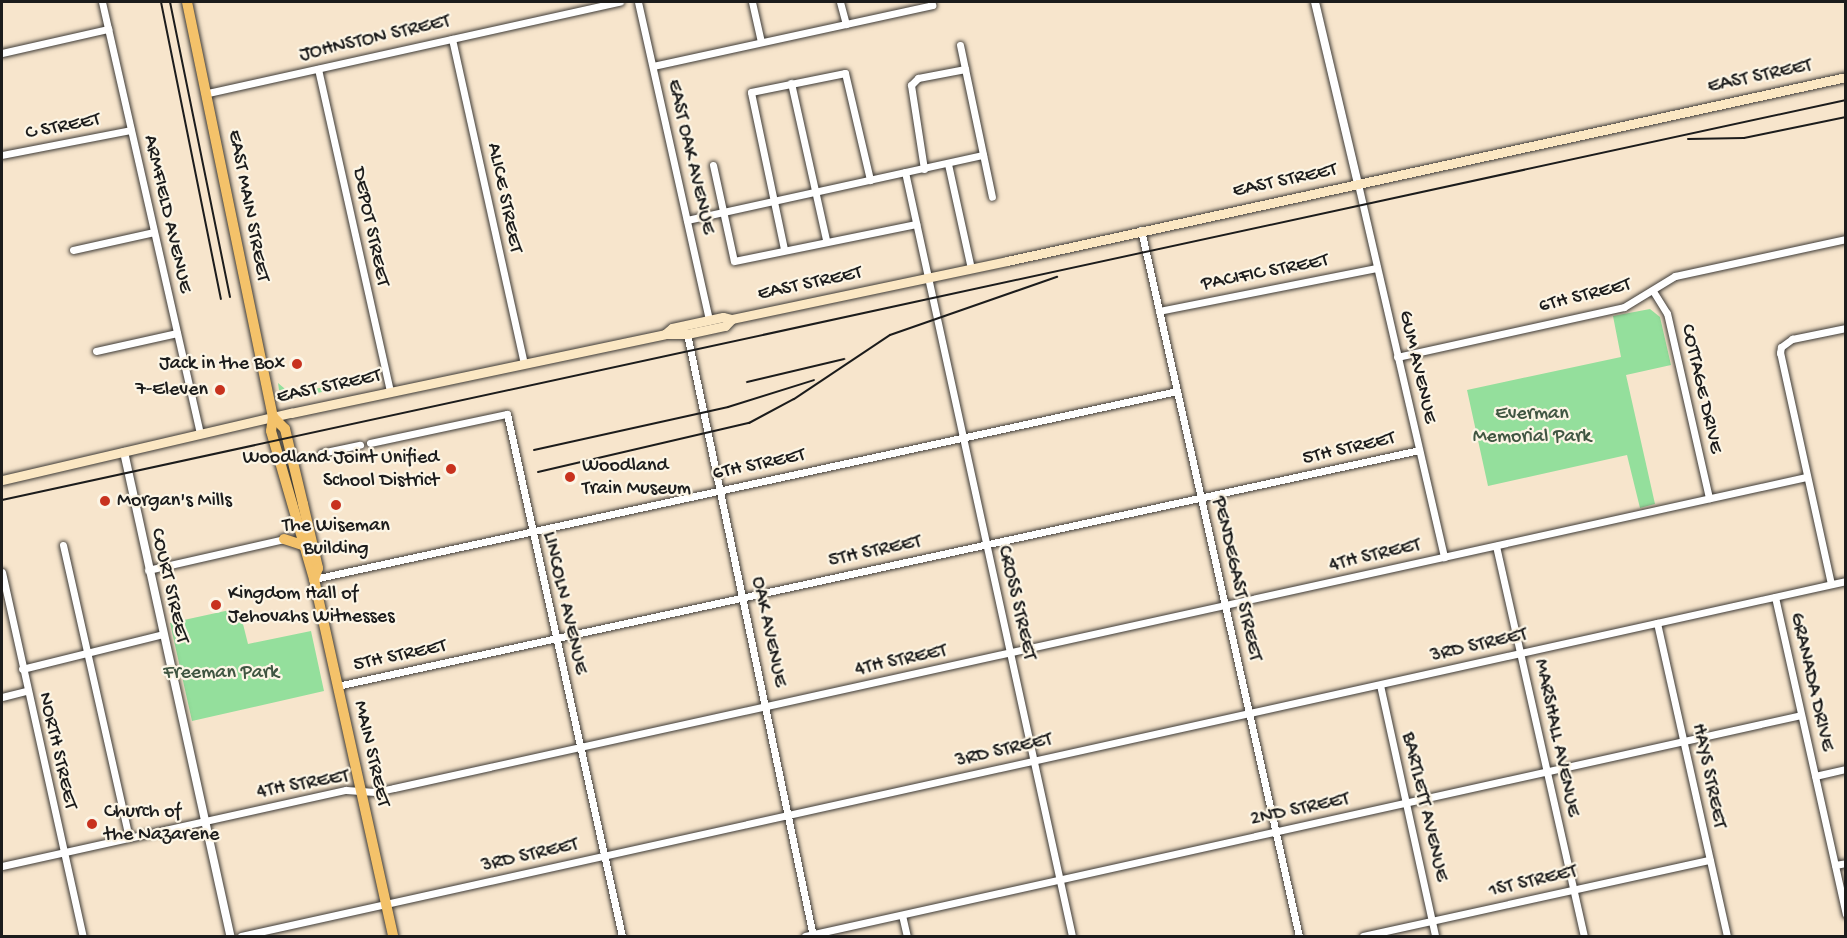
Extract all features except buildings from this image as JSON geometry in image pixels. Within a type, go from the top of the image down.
[{"type":"main road","name":"EAST MAIN STREET","points":[[187,2],[208,93],[273,417]]},
{"type":"main road","name":"EAST STREET","points":[[2,480],[273,417],[664,334],[672,328],[709,320],[732,319],[928,278],[1845,77]]},
{"type":"main road","name":"EAST STREET","points":[[664,334],[674,337],[725,326],[732,319]]},
{"type":"main road","name":"MAIN STREET","points":[[273,417],[270,431],[314,580],[393,936]]},
{"type":"main road","name":"MAIN STREET","points":[[273,417],[285,429],[318,568],[314,580]]},
{"type":"main road","points":[[284,539],[295,532],[297,525]]},
{"type":"main road","points":[[284,539],[303,545]]},
{"type":"street","name":"ARMFIELD AVENUE","points":[[102,2],[200,434]]},
{"type":"street","name":"JOHNSTON STREET","points":[[208,93],[620,2]]},
{"type":"street","name":"EAST OAK AVENUE","points":[[638,2],[709,320]]},
{"type":"street","points":[[752,2],[761,42]]},
{"type":"street","points":[[840,2],[846,24]]},
{"type":"street","points":[[1315,2],[1358,184]]},
{"type":"street","points":[[653,66],[931,3]]},
{"type":"street","points":[[2,53],[108,29]]},
{"type":"street","name":"ALICE STREET","points":[[452,39],[524,364]]},
{"type":"street","points":[[960,45],[993,197]]},
{"type":"street","name":"DEPOT STREET","points":[[318,69],[390,392]]},
{"type":"street","points":[[924,169],[911,85],[918,78],[965,69]]},
{"type":"street","points":[[784,249],[752,92],[842,72],[847,75],[870,180]]},
{"type":"street","points":[[791,82],[826,240]]},
{"type":"street","name":"C STREET","points":[[2,155],[131,130]]},
{"type":"street","points":[[687,220],[724,214],[774,200],[983,155]]},
{"type":"street","points":[[948,164],[971,268]]},
{"type":"street","points":[[713,165],[734,261],[826,240],[835,242],[916,224]]},
{"type":"street","name":"CROSS STREET","points":[[904,172],[1072,936]]},
{"type":"street","name":"GUM AVENUE","points":[[1358,184],[1444,557]]},
{"type":"street","name":"PENDEGAST STREET","points":[[1141,230],[1299,936]]},
{"type":"street","points":[[73,250],[154,232]]},
{"type":"street","name":"6TH STREET","points":[[1397,357],[1624,307],[1676,276],[1845,239]]},
{"type":"street","name":"PACIFIC STREET","points":[[1159,311],[1377,268]]},
{"type":"street","name":"COTTAGE DRIVE","points":[[1653,291],[1667,313],[1708,498]]},
{"type":"street","points":[[1831,584],[1780,360],[1781,346],[1791,339],[1845,328]]},
{"type":"street","points":[[96,351],[177,333]]},
{"type":"street","name":"OAK AVENUE","points":[[687,334],[767,707],[810,936]]},
{"type":"street","name":"6TH STREET","points":[[314,580],[1177,390]]},
{"type":"street","name":"LINCOLN AVENUE","points":[[370,443],[507,414],[531,532],[622,936]]},
{"type":"street","points":[[321,453],[360,445]]},
{"type":"street","name":"5TH STREET","points":[[337,686],[1419,450]]},
{"type":"street","name":"COURT STREET","points":[[124,453],[230,936]]},
{"type":"street","name":"4TH STREET","points":[[2,866],[346,790],[375,792],[1011,654],[1806,477]]},
{"type":"street","points":[[148,570],[284,539]]},
{"type":"street","points":[[63,545],[129,837]]},
{"type":"street","name":"MARSHALL AVENUE","points":[[1496,546],[1584,936]]},
{"type":"street","name":"NORTH STREET","points":[[2,572],[26,691],[83,936]]},
{"type":"street","name":"3RD STREET","points":[[241,936],[1845,581]]},
{"type":"street","name":"GRANADA DRIVE","points":[[1775,597],[1845,914]]},
{"type":"street","name":"HAYS STREET","points":[[1657,623],[1727,936]]},
{"type":"street","points":[[22,669],[163,634]]},
{"type":"street","name":"BARTLETT AVENUE","points":[[1380,685],[1435,936]]},
{"type":"street","points":[[2,697],[26,691]]},
{"type":"street","name":"2ND STREET","points":[[810,936],[1801,715]]},
{"type":"street","points":[[1815,776],[1845,769]]},
{"type":"street","name":"1ST STREET","points":[[1363,936],[1710,860]]},
{"type":"street","points":[[1835,865],[1845,863]]},
{"type":"street","points":[[902,915],[907,936]]},
{"type":"green space","name":"Everman Memorial Park","points":[[1650,309],[1660,317],[1671,365],[1626,375],[1655,504],[1640,508],[1627,455],[1488,486],[1467,390],[1621,357],[1613,316]]},
{"type":"green space","points":[[325,382],[327,391],[292,398],[279,390],[278,383],[291,394],[324,387]]},
{"type":"green space","name":"Freeman Park","points":[[239,608],[248,644],[311,631],[324,691],[192,721],[170,623]]},
{"type":"railway","points":[[161,2],[221,299]]},
{"type":"railway","points":[[170,2],[230,297]]},
{"type":"railway","points":[[2,500],[1846,100]]},
{"type":"railway","points":[[1688,139],[1744,138],[1846,117]]},
{"type":"railway","points":[[538,472],[749,423],[794,399],[890,335],[1057,277]]},
{"type":"railway","points":[[747,382],[844,359]]},
{"type":"railway","points":[[534,450],[728,407],[814,380]]},
{"type":"place","name":"Jack in the Box","points":[[297,364]]},
{"type":"place","name":"7-Eleven","points":[[220,390]]},
{"type":"place","name":"Woodland Joint Unified School District","points":[[451,469]]},
{"type":"place","name":"Woodland Train Museum","points":[[570,477]]},
{"type":"place","name":"Morgan's Mills","points":[[105,501]]},
{"type":"place","name":"The Wiseman Building","points":[[336,505]]},
{"type":"place","name":"Kingdom Hall of Jehovahs Witnesses","points":[[216,605]]},
{"type":"place","name":"Church of the Nazarene","points":[[92,824]]}]
